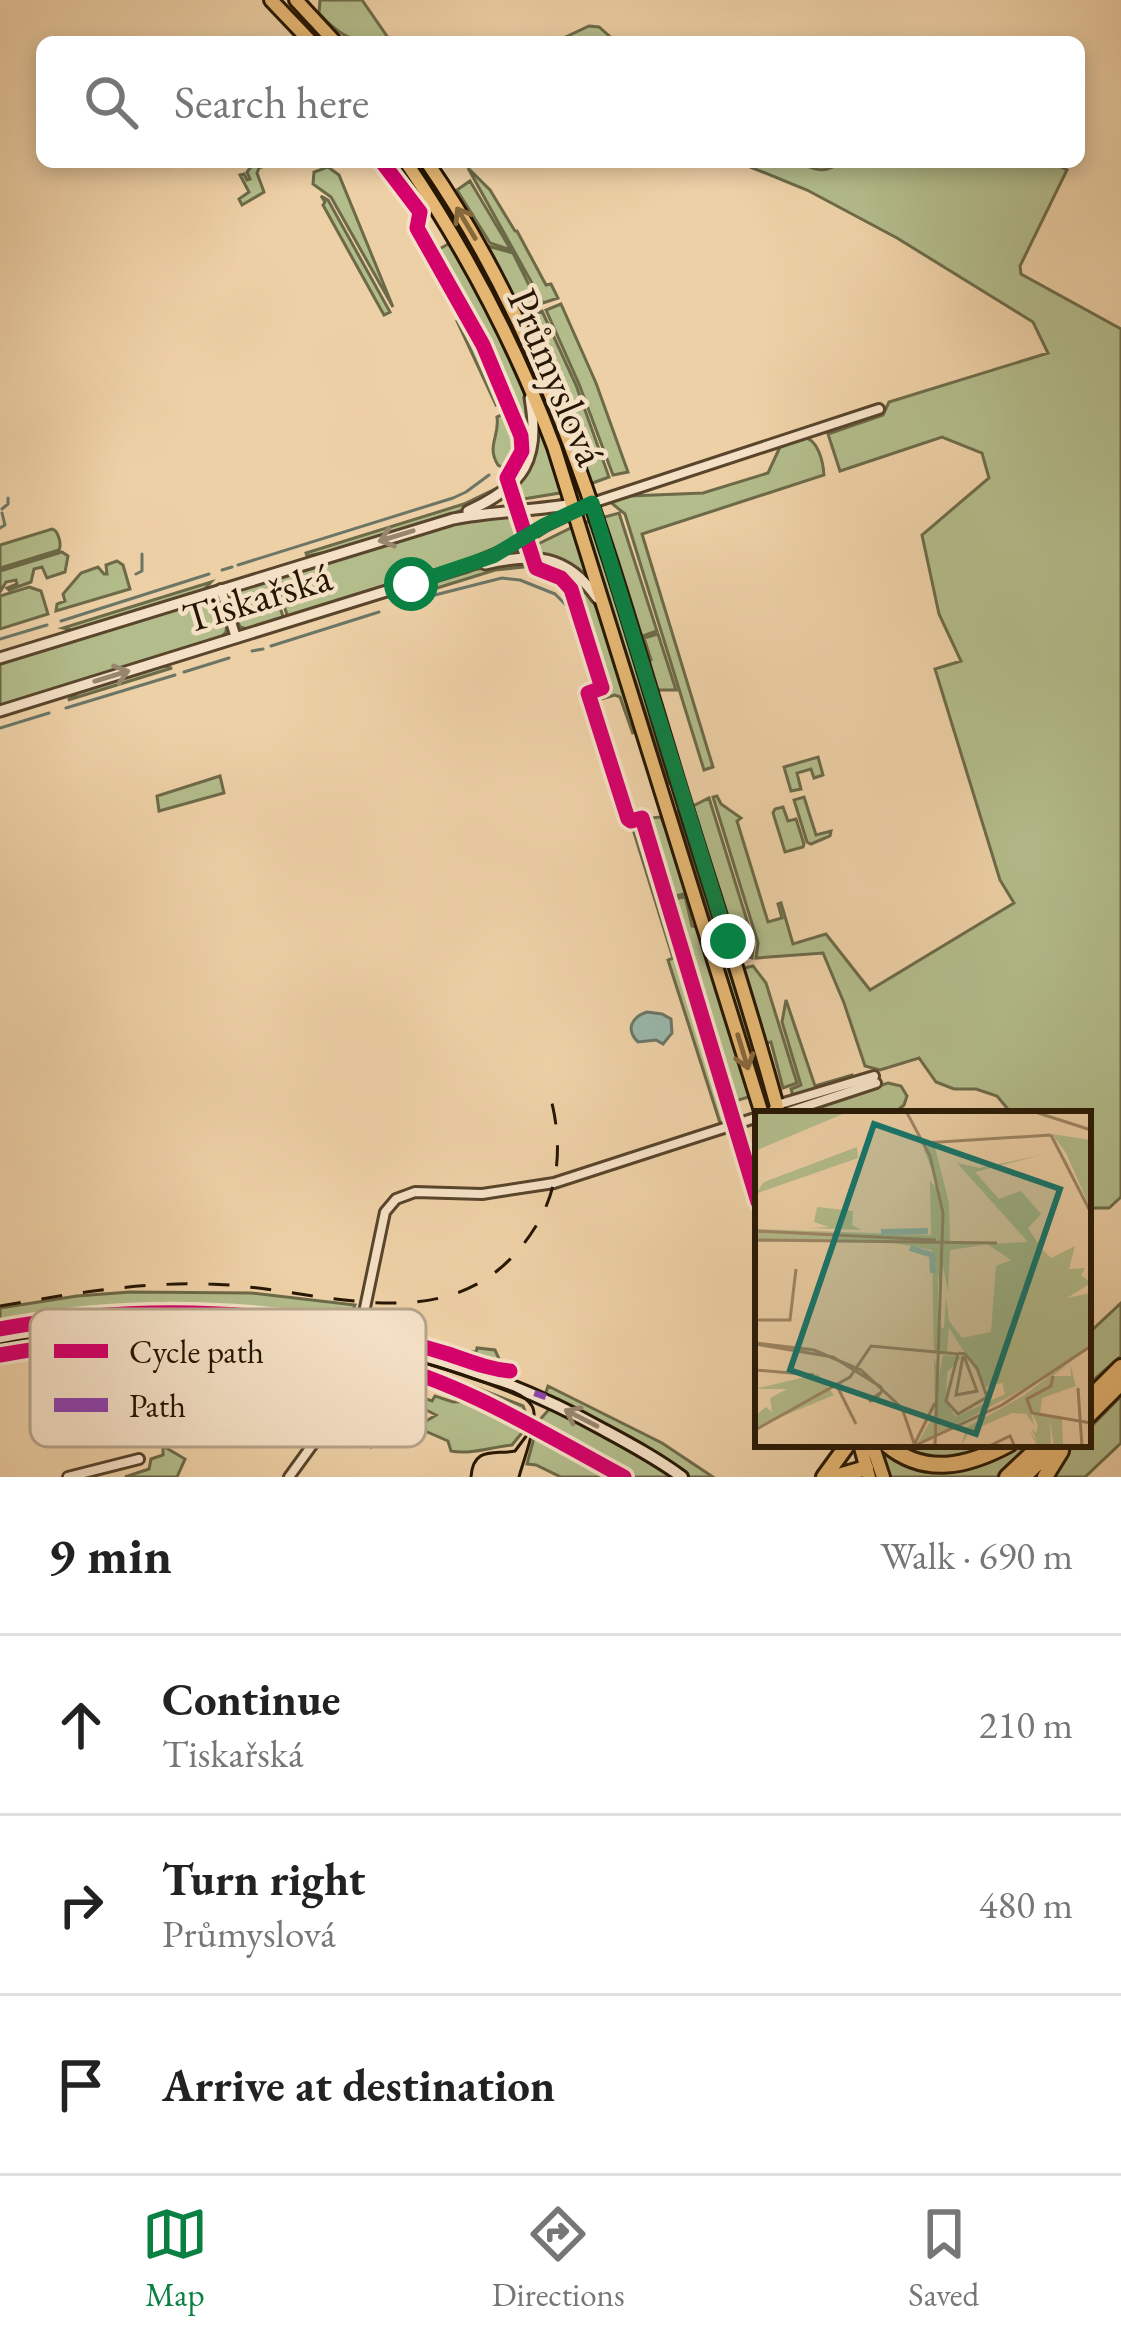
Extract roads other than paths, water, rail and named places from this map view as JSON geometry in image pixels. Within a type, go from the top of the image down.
[{"type":"highway","points":[[1091,1387],[1121,1364]]},
{"type":"highway","points":[[1091,1410],[1121,1364]]},
{"type":"highway","points":[[1091,1410],[1121,1383]]},
{"type":"highway","points":[[824,1477],[846,1447]]},
{"type":"highway","points":[[891,1447],[912,1461],[940,1467],[972,1461],[1002,1447]]},
{"type":"highway","points":[[1007,1477],[1039,1447]]},
{"type":"highway","points":[[1023,1477],[1058,1447]]},
{"type":"highway","points":[[1045,1477],[1060,1447]]},
{"type":"highway","points":[[835,1477],[874,1475]]},
{"type":"main road","points":[[272,0],[305,36]]},
{"type":"main road","points":[[303,2],[330,36]]},
{"type":"main road","name":"Průmyslová","points":[[410,168],[477,276],[525,374],[575,507],[770,1111]]},
{"type":"main road","name":"Průmyslová","points":[[432,168],[518,318],[561,414],[592,503],[770,1111]]},
{"type":"main road","points":[[0,1338],[30,1333]]},
{"type":"main road","points":[[0,1354],[30,1350]]},
{"type":"main road","points":[[426,1358],[539,1398],[619,1438],[682,1477]]},
{"type":"main road","points":[[426,1377],[461,1390],[624,1477]]},
{"type":"main road","points":[[861,1447],[874,1475]]},
{"type":"street","points":[[453,519],[503,494],[526,466],[535,424],[525,374]]},
{"type":"street","points":[[0,658],[453,519],[592,503],[879,410]]},
{"type":"street","name":"Tiskařská","points":[[0,711],[439,576],[493,556],[575,507]]},
{"type":"street","points":[[439,576],[508,559],[539,557],[572,572],[608,615]]},
{"type":"street","points":[[221,590],[236,638]]},
{"type":"street","points":[[777,1111],[875,1079]]},
{"type":"street","points":[[364,1309],[385,1212],[396,1198],[415,1192],[482,1194],[554,1183],[755,1118]]},
{"type":"street","points":[[289,1477],[311,1447]]},
{"type":"street","points":[[68,1477],[139,1459]]},
{"type":"waterway","points":[[238,565],[453,498],[489,475]]},
{"type":"waterway","points":[[2,509],[8,498]]},
{"type":"waterway","points":[[0,528],[5,525],[2,513]]},
{"type":"waterway","points":[[136,574],[142,571],[142,554]]},
{"type":"waterway","points":[[222,570],[232,567]]},
{"type":"waterway","points":[[61,621],[209,574]]},
{"type":"waterway","points":[[423,598],[502,578],[555,594],[571,610],[595,688]]},
{"type":"waterway","points":[[271,646],[379,612]]},
{"type":"waterway","points":[[0,639],[47,625]]},
{"type":"waterway","points":[[252,651],[263,649]]},
{"type":"waterway","points":[[184,672],[229,658]]},
{"type":"waterway","points":[[66,708],[175,675]]},
{"type":"waterway","points":[[0,728],[49,713]]},
{"type":"tram line","points":[[0,1344],[30,1339]]},
{"type":"tram line","points":[[426,1364],[505,1389],[532,1406],[534,1420],[519,1477]]},
{"type":"tram line","points":[[471,1477],[480,1456],[515,1451],[527,1435]]},
{"type":"railway","points":[[0,1306],[182,1284],[387,1303],[429,1300],[469,1288],[505,1265],[545,1209],[557,1157],[547,1085]]}]
